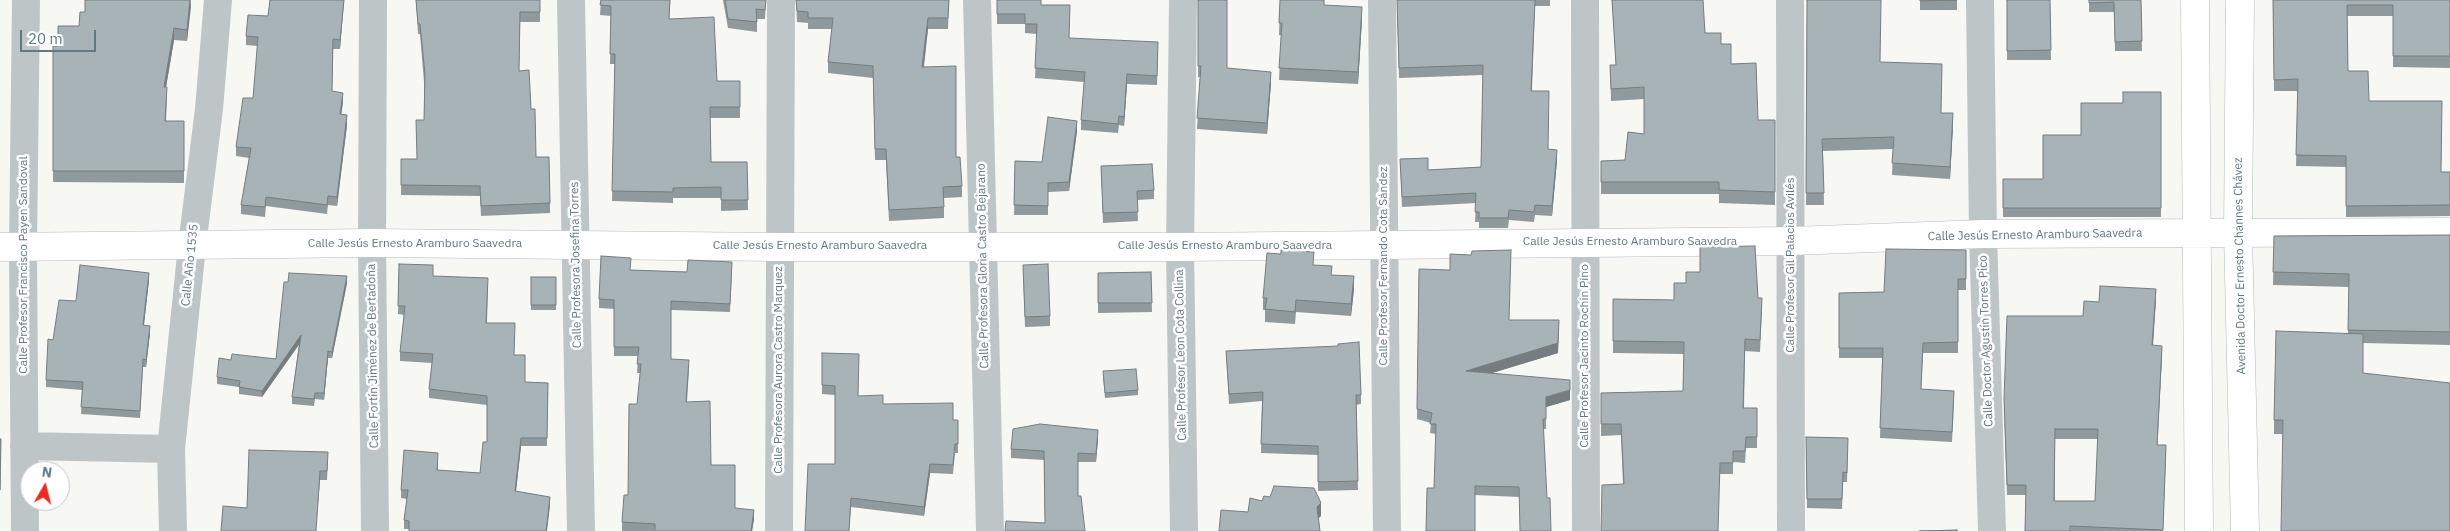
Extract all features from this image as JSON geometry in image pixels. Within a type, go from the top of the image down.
[{"type":"street","name":"Calle Profesor Francisco Payen Sandoval","points":[[25,531],[24,446],[12,247],[26,0]]},
{"type":"street","name":"Calle Año 1535","points":[[173,531],[171,449],[192,246],[209,109],[218,0]]},
{"type":"street","name":"Calle Fortín Jiménez de Bertadoña","points":[[373,0],[372,243],[375,531]]},
{"type":"street","name":"Calle Profesora Josefina Torres","points":[[571,0],[581,531]]},
{"type":"street","name":"Calle Profesora Aurora Castro Marquez","points":[[779,531],[781,0]]},
{"type":"street","name":"Calle Profesora Gloria Castro Bejarano","points":[[977,0],[990,531]]},
{"type":"street","name":"Calle Profesor Leon Cota Collina","points":[[1183,0],[1180,247],[1184,531]]},
{"type":"street","name":"Calle Profesor Fernando Cota Sández","points":[[1382,0],[1387,531]]},
{"type":"street","name":"Calle Profesor Jacinto Rochin Pino","points":[[1585,0],[1586,531]]},
{"type":"street","name":"Calle Profesor Gil Palacios Avilés","points":[[1790,0],[1792,241],[1790,531]]},
{"type":"street","name":"Calle Doctor Agustín Torres Pico","points":[[1980,0],[1983,234],[1992,531]]},
{"type":"street","points":[[2195,0],[2199,531]]},
{"type":"street","name":"Avenida Doctor Ernesto Channes Chávez","points":[[2240,0],[2238,232],[2245,531]]},
{"type":"street","name":"Calle Jesús Ernesto Aramburo Saavedra","points":[[12,247],[372,243],[780,247],[1180,247],[1792,241],[1983,234],[2450,232]]},
{"type":"street","points":[[24,446],[171,449]]},
{"type":"building","points":[[85,0],[190,0],[187,30],[174,28],[164,87],[167,87],[165,121],[184,121],[184,171],[53,171],[53,46],[58,46],[58,26],[79,26],[80,12],[85,12]]},
{"type":"building","points":[[270,0],[344,0],[340,40],[333,39],[332,91],[343,93],[340,114],[347,115],[337,197],[328,196],[327,205],[266,197],[265,207],[241,205],[251,148],[236,147],[243,98],[253,98],[258,37],[246,36],[248,15],[268,16]]},
{"type":"building","points":[[416,0],[540,0],[540,12],[520,12],[519,71],[529,70],[531,109],[535,109],[536,157],[549,157],[550,203],[481,206],[480,186],[401,185],[401,159],[417,159],[416,120],[424,120],[425,74]]},
{"type":"building","points":[[601,0],[670,0],[669,19],[714,17],[717,81],[740,81],[740,107],[710,107],[711,162],[747,162],[748,200],[721,200],[721,187],[673,188],[673,192],[612,191],[615,54],[610,54],[611,6],[600,5]]},
{"type":"building","points":[[725,0],[766,0],[765,10],[756,9],[757,22],[728,19]]},
{"type":"building","points":[[796,0],[949,0],[948,18],[928,18],[922,67],[956,66],[956,157],[960,157],[962,186],[943,187],[944,207],[889,210],[886,149],[875,149],[873,66],[828,62],[833,18],[808,18],[808,12],[797,11]]},
{"type":"building","points":[[997,0],[1041,0],[1041,5],[1070,5],[1069,38],[1158,42],[1157,76],[1127,74],[1124,117],[1119,116],[1118,124],[1081,120],[1085,72],[1035,68],[1037,24],[1025,24],[1025,14],[997,14]]},
{"type":"building","points":[[1198,0],[1227,0],[1227,68],[1271,72],[1267,123],[1197,118],[1201,66],[1198,66]]},
{"type":"building","points":[[1280,0],[1324,0],[1324,5],[1362,7],[1358,72],[1279,68],[1282,23],[1279,23]]},
{"type":"building","points":[[1397,0],[1535,0],[1531,91],[1549,91],[1548,149],[1557,150],[1552,206],[1535,205],[1534,212],[1509,210],[1508,218],[1479,218],[1479,212],[1475,212],[1476,193],[1402,197],[1400,159],[1428,158],[1428,170],[1481,167],[1483,65],[1399,68]]},
{"type":"building","points":[[1612,0],[1703,0],[1705,33],[1721,33],[1721,44],[1731,44],[1731,64],[1756,63],[1758,120],[1775,120],[1775,192],[1719,190],[1719,182],[1601,182],[1601,161],[1625,160],[1628,132],[1644,134],[1644,87],[1611,89],[1610,65],[1616,65]]},
{"type":"building","points":[[1807,0],[1881,0],[1880,62],[1942,64],[1941,113],[1953,113],[1950,167],[1892,163],[1894,137],[1822,139],[1824,193],[1806,193]]},
{"type":"building","points":[[1920,0],[1957,0],[1920,1]]},
{"type":"building","points":[[2007,0],[2050,0],[2051,50],[2007,51]]},
{"type":"building","points":[[2089,0],[2141,0],[2142,41],[2115,42],[2114,2],[2089,3]]},
{"type":"building","points":[[2273,0],[2450,0],[2450,56],[2393,56],[2393,5],[2347,5],[2348,71],[2368,71],[2369,101],[2442,101],[2441,172],[2450,172],[2450,205],[2346,206],[2346,156],[2296,155],[2298,79],[2274,80]]},
{"type":"building","points":[[2123,92],[2161,92],[2161,208],[2003,208],[2003,179],[2043,179],[2043,135],[2081,135],[2081,103],[2123,103]]},
{"type":"building","points":[[1048,117],[1077,121],[1069,182],[1048,183],[1048,206],[1014,205],[1015,161],[1042,162]]},
{"type":"building","points":[[1152,164],[1154,190],[1137,191],[1138,212],[1103,213],[1101,166]]},
{"type":"building","points":[[2450,235],[2450,332],[2348,330],[2349,274],[2273,272],[2274,236]]},
{"type":"building","points":[[1755,246],[1758,298],[1762,298],[1760,340],[1745,339],[1743,408],[1757,408],[1757,437],[1746,437],[1745,451],[1733,451],[1733,463],[1720,463],[1718,531],[1601,531],[1602,485],[1624,484],[1621,424],[1601,424],[1601,393],[1683,391],[1684,342],[1613,341],[1613,299],[1674,300],[1674,283],[1686,283],[1686,272],[1700,272],[1700,247]]},
{"type":"building","points":[[1886,249],[1966,250],[1966,279],[1958,279],[1958,342],[1923,343],[1921,389],[1954,391],[1952,432],[1880,428],[1883,348],[1839,348],[1839,293],[1884,292]]},
{"type":"building","points":[[1281,250],[1314,252],[1313,265],[1332,266],[1331,275],[1354,276],[1351,304],[1296,300],[1295,312],[1265,309],[1267,298],[1263,298],[1267,253],[1281,254]]},
{"type":"building","points":[[1511,250],[1509,320],[1559,320],[1558,343],[1466,371],[1570,380],[1570,390],[1546,397],[1546,419],[1543,419],[1547,498],[1550,498],[1551,531],[1520,531],[1519,487],[1475,486],[1475,531],[1426,531],[1427,488],[1434,488],[1436,424],[1430,424],[1432,413],[1417,409],[1419,269],[1450,270],[1450,254],[1471,255],[1472,251]]},
{"type":"building","points":[[601,256],[631,258],[630,270],[687,272],[688,260],[732,262],[730,304],[671,301],[671,359],[689,360],[686,402],[710,401],[711,465],[735,465],[735,508],[754,510],[751,531],[655,531],[655,524],[622,522],[624,495],[628,495],[629,404],[637,404],[641,364],[637,364],[639,347],[614,347],[614,300],[599,299]]},
{"type":"building","points":[[399,264],[433,265],[433,276],[488,278],[486,323],[515,323],[514,355],[525,355],[525,382],[548,383],[547,438],[521,438],[515,491],[550,497],[546,531],[409,531],[409,521],[404,520],[408,490],[401,490],[404,450],[438,453],[437,470],[480,473],[483,442],[487,442],[487,396],[429,389],[433,354],[400,352],[405,306],[398,306]]},
{"type":"building","points":[[1048,264],[1050,316],[1025,317],[1023,265]]},
{"type":"building","points":[[80,265],[149,273],[143,325],[150,326],[146,360],[143,359],[140,411],[81,407],[83,382],[46,380],[48,339],[53,340],[59,300],[76,301]]},
{"type":"building","points":[[1151,272],[1152,303],[1098,303],[1098,273]]},
{"type":"building","points":[[289,273],[347,276],[332,352],[328,351],[324,393],[315,393],[314,399],[292,397],[301,335],[262,391],[239,387],[240,381],[217,377],[219,358],[231,360],[232,354],[276,359],[284,282],[288,282]]},
{"type":"building","points":[[531,277],[556,277],[556,305],[531,305]]},
{"type":"building","points":[[2100,286],[2156,289],[2152,345],[2162,346],[2157,445],[2166,445],[2163,530],[2070,526],[2070,531],[2025,531],[2026,485],[2007,485],[2004,398],[2007,316],[2083,316],[2084,301],[2099,302]],"holes":[[[2055,429],[2098,429],[2095,501],[2054,501]]]},
{"type":"building","points":[[2276,331],[2363,334],[2363,373],[2450,383],[2450,531],[2281,531],[2283,420],[2274,420]]},
{"type":"building","points":[[1359,342],[1361,395],[1356,395],[1358,481],[1318,482],[1318,446],[1261,444],[1263,392],[1229,394],[1226,351],[1338,346],[1338,344]]},
{"type":"building","points":[[822,353],[859,354],[858,396],[883,395],[883,404],[953,403],[953,420],[958,420],[958,444],[955,444],[953,465],[930,464],[924,507],[851,498],[849,531],[805,531],[808,464],[835,464],[835,386],[822,385]]},
{"type":"building","points":[[1136,369],[1138,390],[1105,393],[1103,371]]},
{"type":"building","points":[[1040,424],[1098,430],[1096,454],[1078,453],[1078,496],[1081,496],[1085,531],[1005,531],[1006,521],[1045,523],[1044,451],[1011,449],[1013,429]]},
{"type":"building","points":[[1806,437],[1848,438],[1847,473],[1843,472],[1842,499],[1807,499]]},
{"type":"building","points":[[0,439],[1,439],[0,490]]},
{"type":"building","points":[[249,450],[328,452],[327,471],[320,471],[316,531],[221,531],[223,506],[247,508]]},
{"type":"building","points":[[1274,486],[1314,488],[1321,503],[1317,507],[1320,531],[1219,531],[1221,510],[1248,512],[1250,498],[1262,501],[1264,496],[1270,497]]},
{"type":"building","points":[[1957,530],[1957,531],[1919,531]]}]
